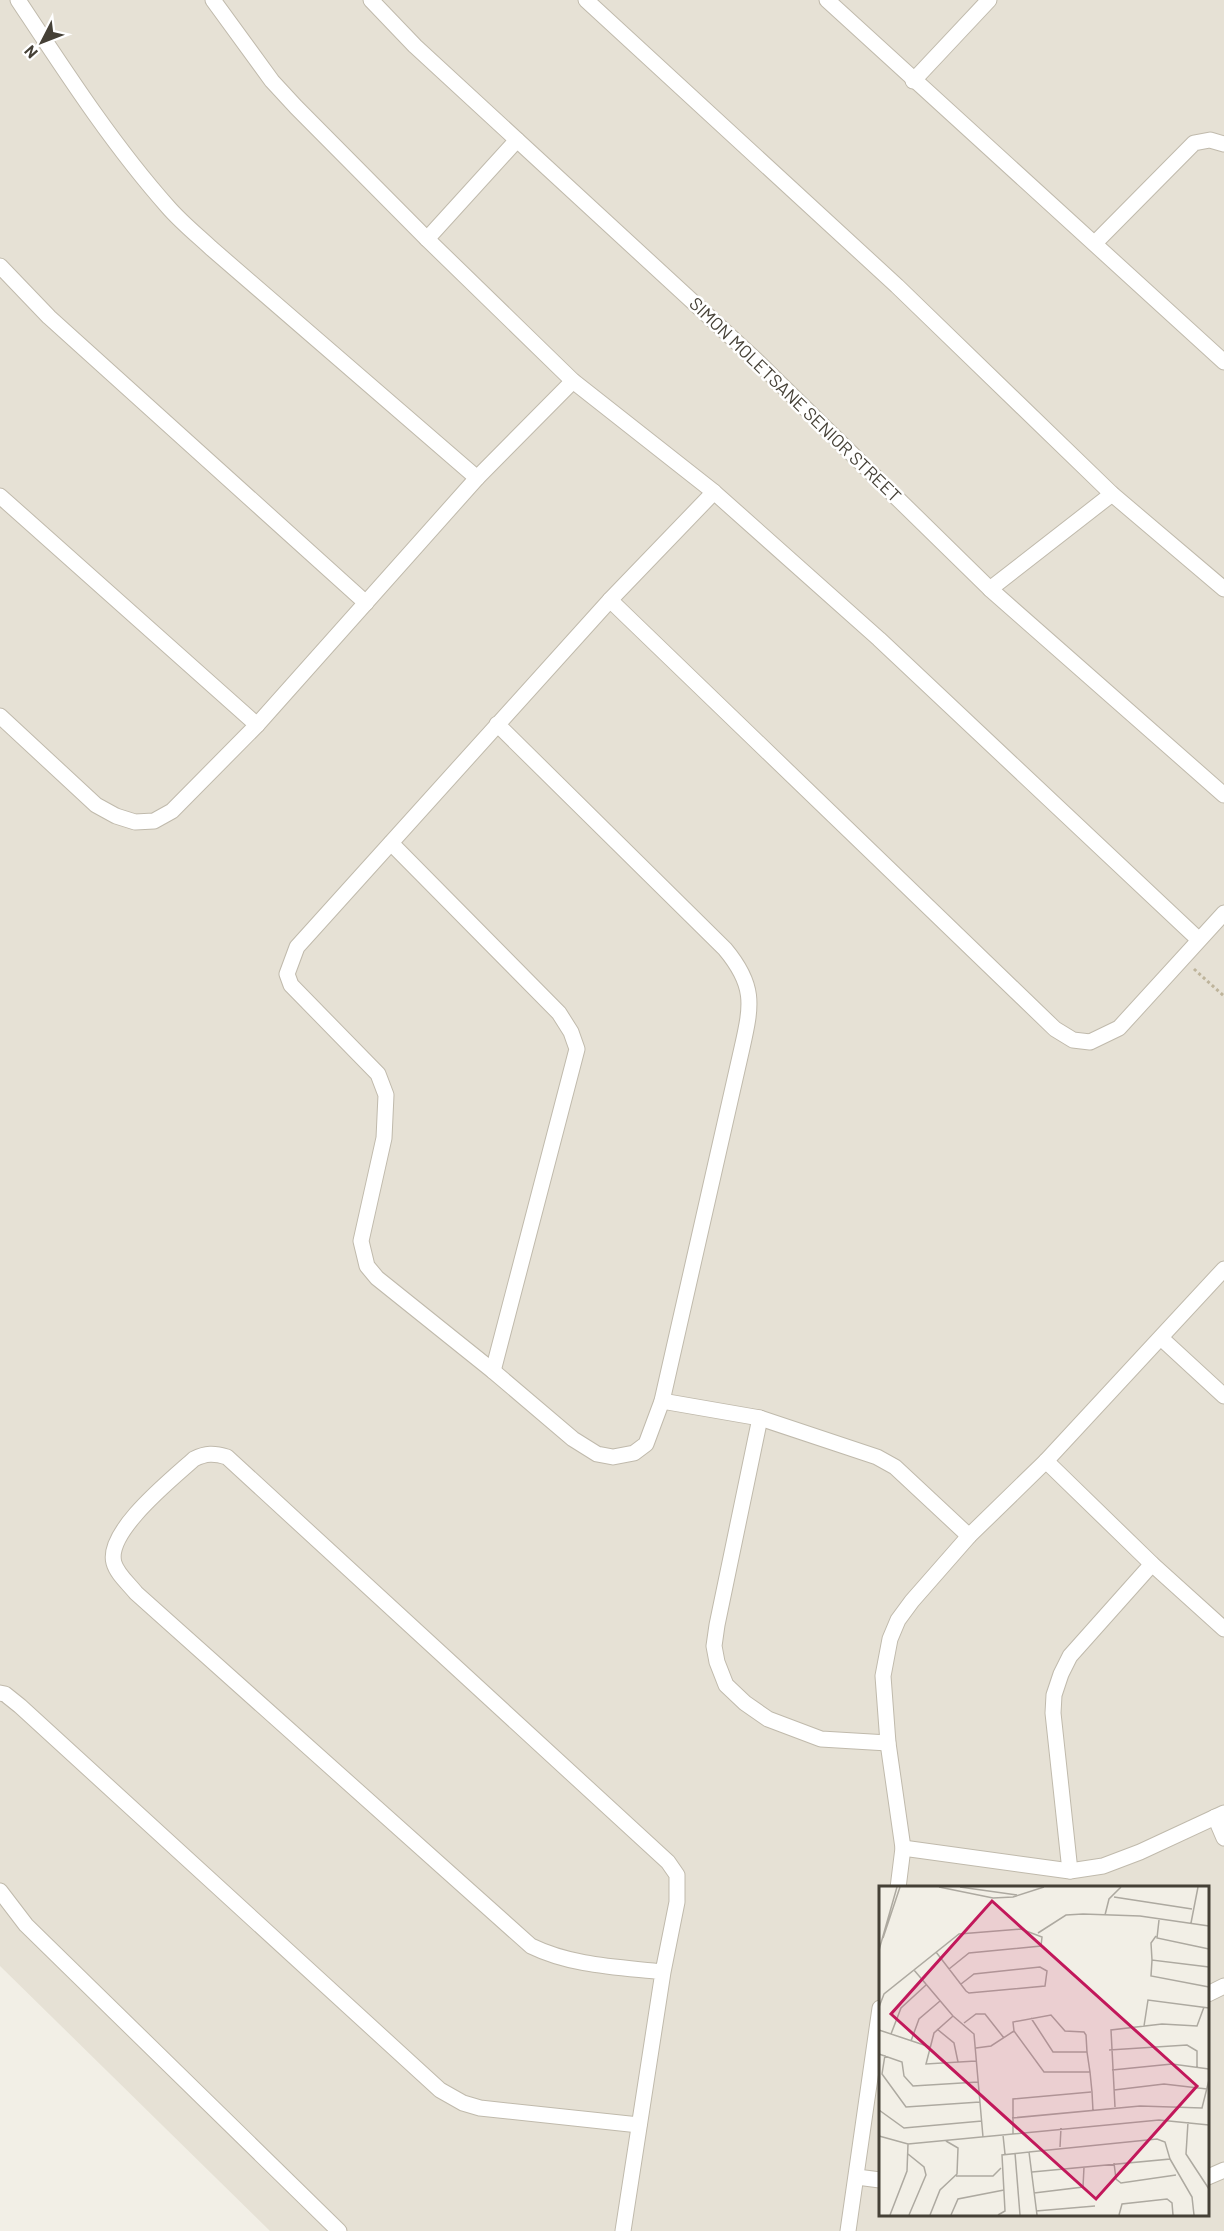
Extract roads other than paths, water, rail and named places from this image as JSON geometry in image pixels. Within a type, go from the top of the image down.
[{"type":"street","points":[[18,0],[128,158],[169,208],[211,248],[477,478]]},
{"type":"street","points":[[213,0],[272,81],[296,107],[573,381],[714,492],[879,639],[1198,939]]},
{"type":"street","name":"SIMON MOLETSANE SENIOR STREET","points":[[370,0],[415,46],[756,360],[990,590],[1224,795]]},
{"type":"street","points":[[586,0],[897,286],[1112,494],[1224,589]]},
{"type":"street","points":[[827,0],[913,81],[1095,243],[1224,362]]},
{"type":"street","points":[[913,81],[989,0]]},
{"type":"street","points":[[427,239],[518,140]]},
{"type":"street","points":[[1095,243],[1194,143],[1210,140],[1224,144]]},
{"type":"street","points":[[0,266],[49,318],[366,603]]},
{"type":"street","points":[[0,716],[96,805],[116,816],[135,822],[154,821],[172,811],[257,725],[477,478],[573,381]]},
{"type":"street","points":[[497,724],[725,949],[738,964],[745,978],[749,995],[749,1018],[662,1401],[646,1444],[634,1453],[614,1457],[597,1454],[573,1439],[377,1278],[367,1266],[362,1241],[384,1138],[386,1095],[378,1074],[291,986],[287,974],[297,947],[497,724],[609,600],[714,492]]},
{"type":"street","points":[[990,590],[1112,494]]},
{"type":"street","points":[[0,496],[257,725]]},
{"type":"street","points":[[609,600],[1055,1029],[1073,1040],[1090,1042],[1119,1028],[1224,913]]},
{"type":"street","points":[[391,843],[559,1013],[571,1032],[577,1049],[493,1371]]},
{"type":"street","points":[[898,1886],[903,1848],[888,1743],[883,1676],[890,1639],[898,1620],[969,1536],[1046,1461],[1224,1269]]},
{"type":"street","points":[[1161,1338],[1224,1396]]},
{"type":"street","points":[[662,1401],[760,1418],[877,1457],[895,1467],[969,1536]]},
{"type":"street","points":[[760,1418],[714,1646],[717,1662],[726,1685],[768,1719],[821,1739],[888,1743]]},
{"type":"street","points":[[623,2231],[663,1972],[677,1902],[677,1875],[668,1862],[227,1457],[215,1453],[203,1454],[194,1459],[126,1523],[113,1549],[114,1563],[136,1593],[497,1918],[531,1946],[547,1954],[576,1962],[663,1972]]},
{"type":"street","points":[[1046,1461],[1152,1564],[1224,1629]]},
{"type":"street","points":[[1070,1871],[1053,1726],[1054,1695],[1070,1656],[1152,1564]]},
{"type":"street","points":[[0,1693],[5,1694],[20,1706],[440,2090],[463,2103],[480,2108],[639,2125]]},
{"type":"street","points":[[903,1848],[1070,1871],[1103,1866],[1140,1852],[1220,1815],[1224,1838]]},
{"type":"street","points":[[0,1891],[26,1925],[339,2231]]},
{"type":"street","points":[[1209,1994],[1224,1986]]},
{"type":"street","points":[[848,2231],[879,2015]]},
{"type":"street","points":[[1209,2177],[1224,2170]]},
{"type":"street","points":[[857,2177],[879,2180]]}]
